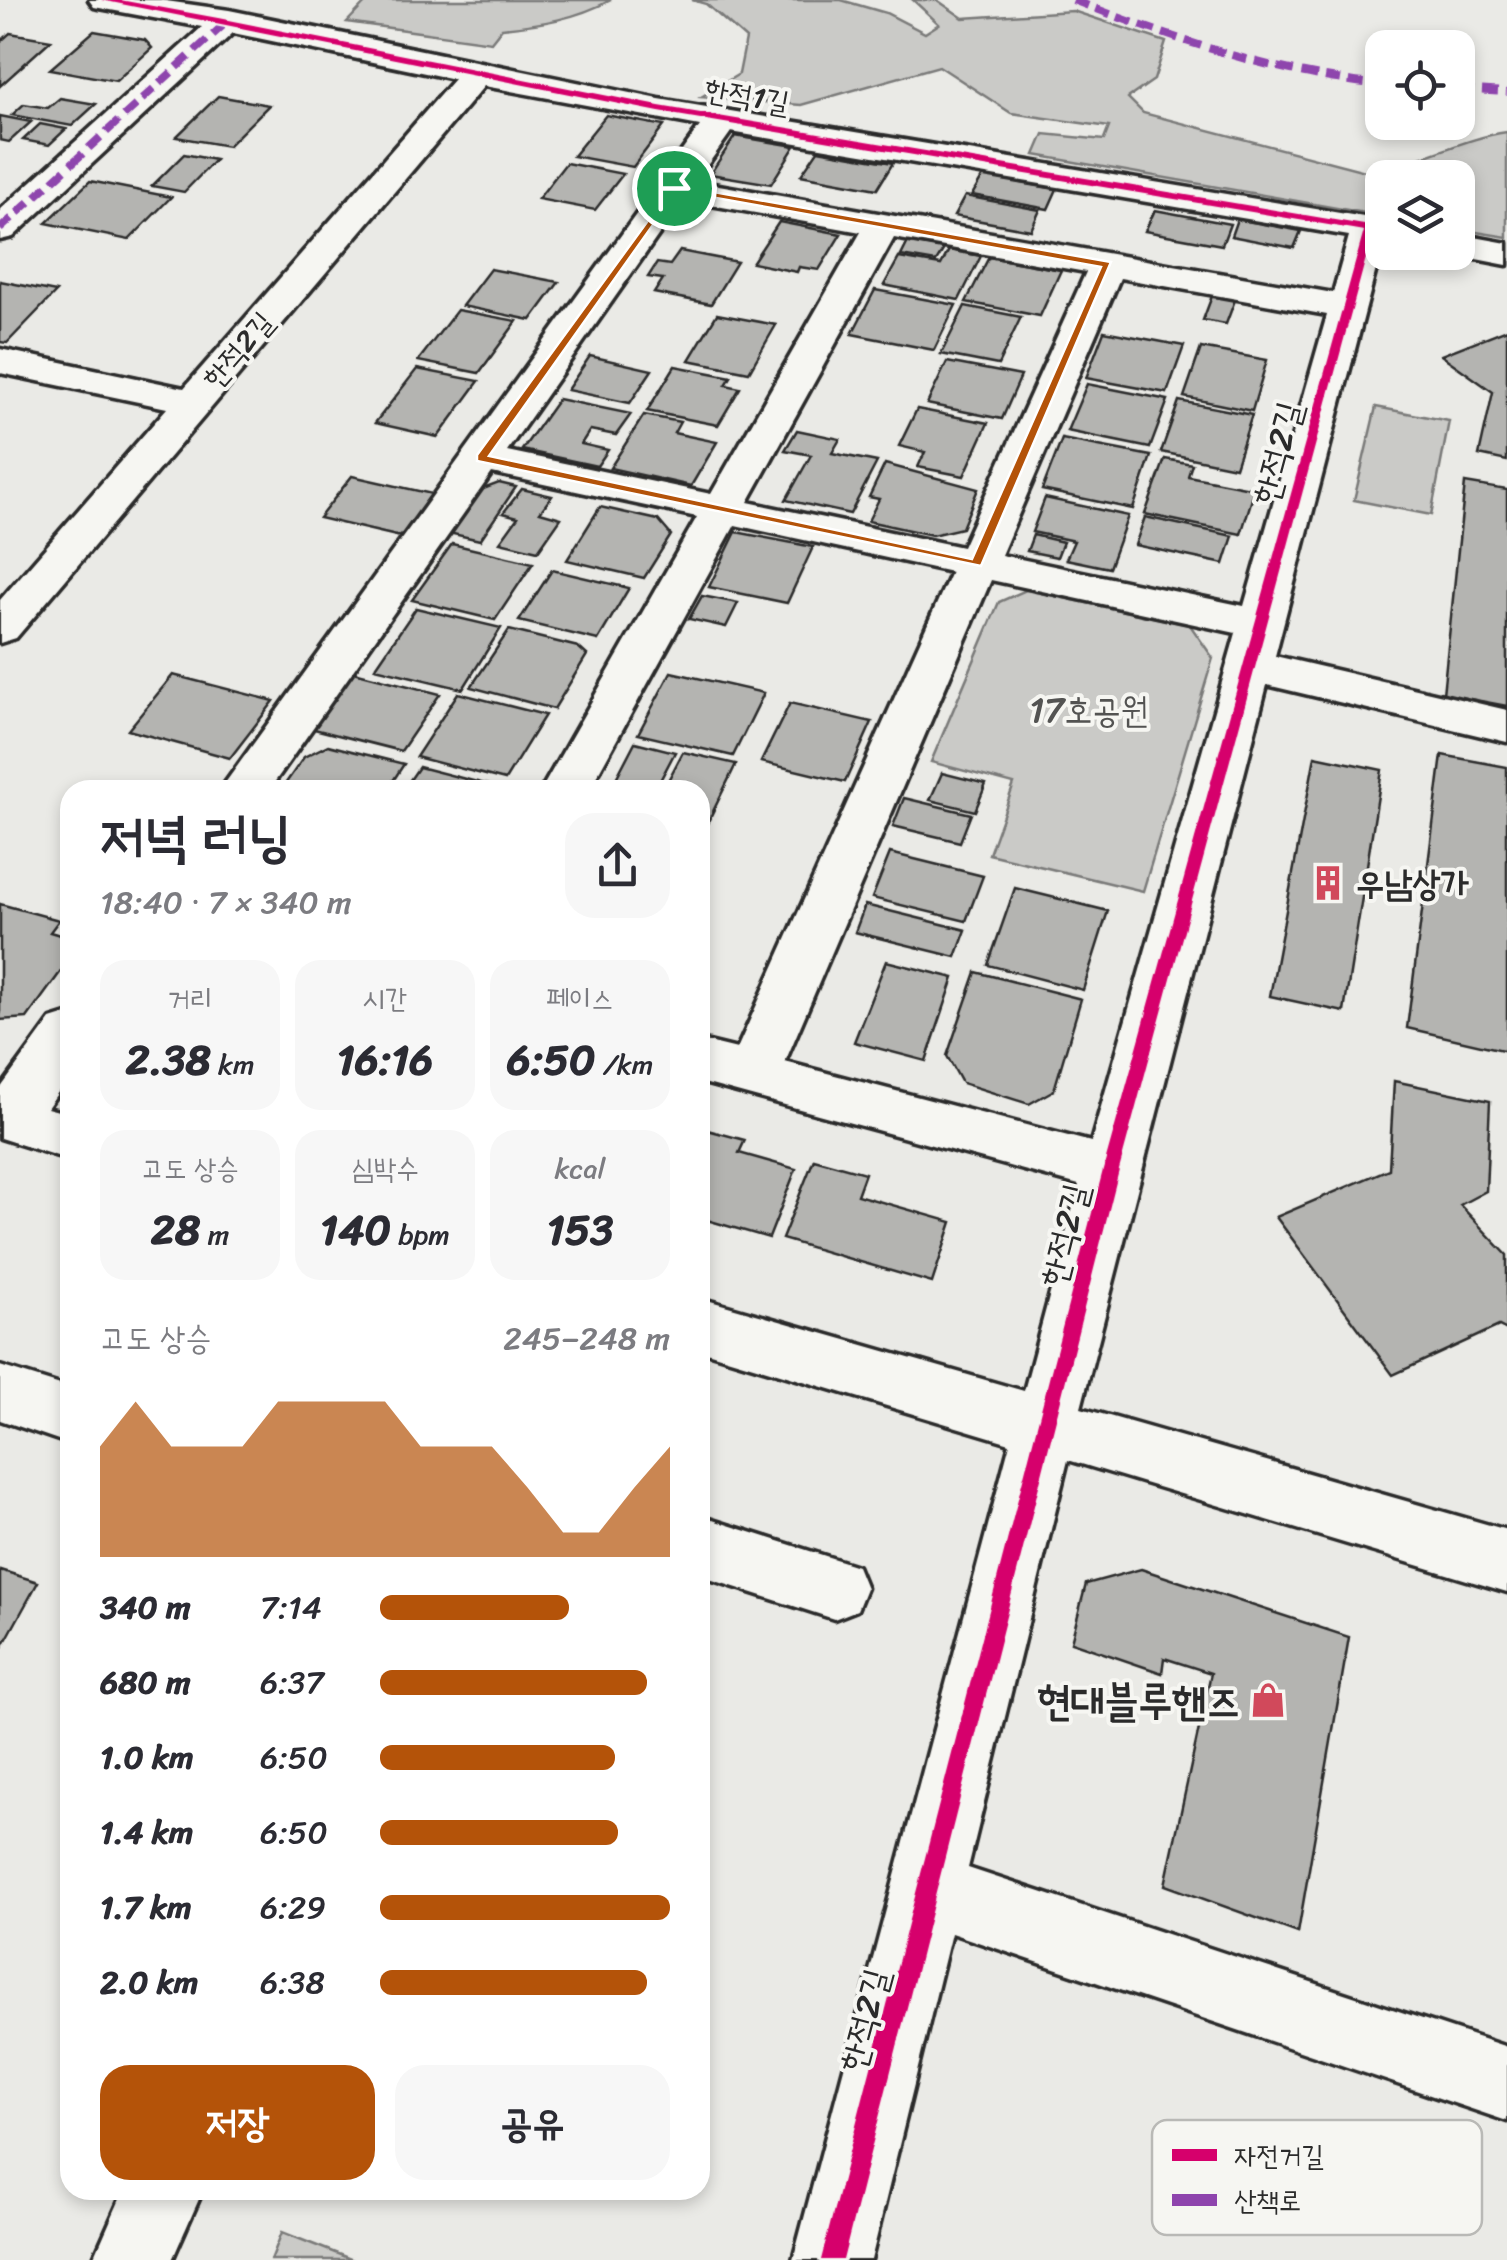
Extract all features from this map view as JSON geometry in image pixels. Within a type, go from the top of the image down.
[{"type":"street","name":"한적1길","points":[[105,0],[229,20],[722,120],[1365,228]]},
{"type":"street","points":[[0,229],[229,20]]},
{"type":"street","name":"한적2길","points":[[0,628],[476,73]]},
{"type":"street","points":[[251,780],[722,120]]},
{"type":"street","points":[[674,188],[1348,307]]},
{"type":"street","points":[[571,780],[883,225]]},
{"type":"street","points":[[1475,248],[1507,254]]},
{"type":"street","name":"한적2길","points":[[832,2260],[1110,1170],[1348,307],[1365,260]]},
{"type":"street","points":[[752,1075],[1107,264]]},
{"type":"street","points":[[0,362],[194,402]]},
{"type":"street","points":[[481,458],[976,564],[1255,645],[1507,726]]},
{"type":"street","points":[[60,1047],[4,1118],[60,1134]]},
{"type":"street","name":"한적2길","points":[[710,1064],[1110,1170]]},
{"type":"street","points":[[710,1327],[1507,1561]]},
{"type":"street","points":[[0,1393],[60,1413]]},
{"type":"street","points":[[710,1549],[834,1588]]},
{"type":"street","points":[[928,1890],[1507,2084]]},
{"type":"street","points":[[132,2260],[159,2200]]},
{"type":"green space","points":[[368,0],[611,0],[558,20],[502,28],[491,42],[347,22]]},
{"type":"green space","points":[[692,0],[841,0],[886,13],[925,33],[939,24],[913,0],[937,0],[963,18],[1073,11],[1166,42],[1154,80],[1128,98],[1143,113],[1365,171],[1365,213],[1035,155],[1044,134],[1104,140],[1109,127],[1011,113],[939,66],[801,105],[701,97],[739,74],[746,39],[706,4]]},
{"type":"green space","points":[[1507,132],[1507,237],[1475,232],[1475,160],[1413,160]]},
{"type":"green space","points":[[1376,407],[1449,421],[1431,515],[1354,500]]},
{"type":"green space","name":"17호공원","points":[[1026,590],[1190,625],[1213,658],[1143,891],[989,854],[1014,784],[931,762],[999,602]]},
{"type":"green space","points":[[282,2232],[353,2260],[271,2260]]},
{"type":"building","points":[[94,31],[145,40],[152,48],[116,81],[50,69]]},
{"type":"building","points":[[10,33],[51,40],[0,86],[0,42]]},
{"type":"building","points":[[218,96],[269,105],[228,146],[176,137]]},
{"type":"building","points":[[60,98],[96,104],[72,126],[12,115],[24,104],[48,108]]},
{"type":"building","points":[[606,115],[664,126],[633,167],[573,156]]},
{"type":"building","points":[[0,116],[31,122],[9,142],[0,140]]},
{"type":"building","points":[[40,124],[66,129],[49,145],[23,140]]},
{"type":"building","points":[[735,136],[795,146],[771,184],[710,174]]},
{"type":"building","points":[[818,150],[893,163],[877,189],[801,175]]},
{"type":"building","points":[[184,154],[215,160],[184,192],[152,186]]},
{"type":"building","points":[[566,163],[623,174],[595,210],[538,199]]},
{"type":"building","points":[[983,176],[1057,189],[1048,209],[972,195]]},
{"type":"building","points":[[90,181],[171,197],[129,240],[46,223]]},
{"type":"building","points":[[965,196],[1040,210],[1031,230],[954,216]]},
{"type":"building","points":[[1155,210],[1230,224],[1222,245],[1145,231]]},
{"type":"building","points":[[1237,219],[1301,231],[1294,248],[1231,236]]},
{"type":"building","points":[[779,222],[841,234],[819,270],[799,267],[797,272],[752,263]]},
{"type":"building","points":[[908,242],[944,249],[936,262],[901,256]]},
{"type":"building","points":[[949,250],[981,256],[959,300],[884,285],[899,258],[941,265]]},
{"type":"building","points":[[680,251],[737,262],[711,304],[654,293],[663,279],[648,277],[657,263],[670,265]]},
{"type":"building","points":[[989,257],[1061,270],[1040,316],[966,302]]},
{"type":"building","points":[[490,269],[559,282],[531,320],[462,306]]},
{"type":"building","points":[[0,281],[56,292],[7,343],[0,342]]},
{"type":"building","points":[[875,290],[956,305],[934,350],[852,334]]},
{"type":"building","points":[[1212,296],[1235,300],[1226,324],[1203,320]]},
{"type":"building","points":[[965,306],[1021,317],[998,365],[941,354]]},
{"type":"building","points":[[457,310],[517,321],[479,373],[418,361]]},
{"type":"building","points":[[717,314],[776,325],[749,372],[689,360]]},
{"type":"building","points":[[1507,329],[1507,461],[1479,455],[1493,392],[1441,355]]},
{"type":"building","points":[[1104,331],[1184,346],[1167,393],[1086,378]]},
{"type":"building","points":[[1201,348],[1267,360],[1252,411],[1184,397]]},
{"type":"building","points":[[590,356],[652,370],[630,403],[567,390]]},
{"type":"building","points":[[947,362],[1021,376],[1002,419],[927,404]]},
{"type":"building","points":[[675,366],[731,377],[726,385],[740,388],[718,425],[647,411]]},
{"type":"building","points":[[417,369],[479,381],[438,437],[375,423]]},
{"type":"building","points":[[1087,384],[1168,400],[1150,448],[1067,431]]},
{"type":"building","points":[[558,399],[631,414],[616,435],[590,430],[581,444],[608,450],[597,466],[522,450]]},
{"type":"building","points":[[1179,401],[1252,415],[1235,467],[1161,452]]},
{"type":"building","points":[[917,409],[988,423],[964,476],[918,467],[925,452],[899,446]]},
{"type":"building","points":[[644,415],[680,422],[674,433],[717,442],[691,486],[610,468]]},
{"type":"building","points":[[797,430],[840,439],[832,453],[877,462],[850,514],[786,500],[811,455],[785,450]]},
{"type":"building","points":[[1062,439],[1151,456],[1133,509],[1042,490]]},
{"type":"building","points":[[1165,459],[1192,464],[1188,476],[1255,489],[1241,534],[1145,514]]},
{"type":"building","points":[[885,464],[978,489],[962,528],[932,535],[868,521],[879,499],[869,497]]},
{"type":"building","points":[[352,476],[432,494],[401,537],[319,518]]},
{"type":"building","points":[[499,483],[516,487],[480,540],[444,532],[470,494]]},
{"type":"building","points":[[1465,483],[1507,490],[1507,706],[1443,694]]},
{"type":"building","points":[[522,489],[552,496],[540,512],[561,518],[538,551],[500,542],[518,517],[503,513]]},
{"type":"building","points":[[1045,498],[1128,516],[1109,568],[1066,559],[1074,541],[1032,532]]},
{"type":"building","points":[[600,507],[658,520],[671,535],[644,578],[567,560]]},
{"type":"building","points":[[1145,517],[1233,536],[1224,564],[1135,545]]},
{"type":"building","points":[[736,532],[813,547],[787,603],[709,587]]},
{"type":"building","points":[[1033,535],[1063,542],[1057,557],[1027,551]]},
{"type":"building","points":[[452,544],[533,563],[495,620],[412,600]]},
{"type":"building","points":[[552,570],[629,588],[598,640],[519,621]]},
{"type":"building","points":[[702,596],[738,603],[726,627],[689,619]]},
{"type":"building","points":[[416,608],[501,628],[463,689],[375,668]]},
{"type":"building","points":[[509,630],[578,647],[587,655],[554,709],[471,687]]},
{"type":"building","points":[[350,671],[440,694],[401,751],[310,728]]},
{"type":"building","points":[[671,672],[764,693],[733,756],[638,734]]},
{"type":"building","points":[[173,675],[274,701],[230,758],[128,730]]},
{"type":"building","points":[[458,693],[545,715],[505,780],[416,757]]},
{"type":"building","points":[[790,703],[872,722],[845,782],[761,762]]},
{"type":"building","points":[[635,742],[675,752],[660,780],[615,780]]},
{"type":"building","points":[[328,745],[404,764],[394,780],[288,780],[304,757]]},
{"type":"building","points":[[683,752],[736,764],[710,818],[710,780],[668,780]]},
{"type":"building","points":[[1442,755],[1507,767],[1507,1051],[1407,1028]]},
{"type":"building","name":"우남상가","points":[[1315,756],[1382,770],[1344,1012],[1270,996]]},
{"type":"building","points":[[419,767],[470,780],[410,780]]},
{"type":"building","points":[[942,773],[986,784],[975,811],[930,800]]},
{"type":"building","points":[[904,798],[971,814],[960,842],[893,826]]},
{"type":"building","points":[[890,853],[983,876],[966,921],[872,898]]},
{"type":"building","points":[[1015,888],[1108,911],[1083,990],[988,965]]},
{"type":"building","points":[[0,904],[59,920],[50,932],[60,935],[60,973],[27,1018],[0,1020]]},
{"type":"building","points":[[865,905],[966,930],[956,957],[855,932]]},
{"type":"building","points":[[886,961],[954,978],[926,1061],[854,1042]]},
{"type":"building","points":[[976,972],[1081,999],[1054,1090],[1029,1104],[962,1083],[947,1056]]},
{"type":"building","points":[[1394,1081],[1490,1101],[1486,1191],[1460,1205],[1507,1255],[1507,1330],[1499,1326],[1393,1375],[1276,1217],[1389,1169]]},
{"type":"building","points":[[710,1131],[745,1140],[739,1153],[796,1169],[769,1238],[710,1221]]},
{"type":"building","points":[[814,1159],[865,1173],[857,1195],[952,1222],[932,1283],[782,1239]]},
{"type":"building","points":[[1141,1569],[1349,1637],[1298,1933],[1165,1885],[1211,1673],[1164,1658],[1162,1673],[1071,1642],[1086,1584]]},
{"type":"building","points":[[0,1570],[38,1582],[0,1651]]},
{"type":"marked path","points":[[1073,0],[1225,54],[1303,74],[1365,83]]},
{"type":"marked path","points":[[0,229],[229,20]]},
{"type":"marked path","points":[[1475,90],[1507,92]]},
{"type":"cycle path","points":[[105,0],[659,109],[1365,228]]},
{"type":"cycle path","points":[[832,2260],[1111,1170],[1365,244]]},
{"type":"place","name":"우남상가","points":[[1328,883]]},
{"type":"place","name":"현대블루핸즈","points":[[1268,1700]]},
{"type":"route","points":[[674,188],[1107,264],[976,564],[481,458],[674,188]]}]
